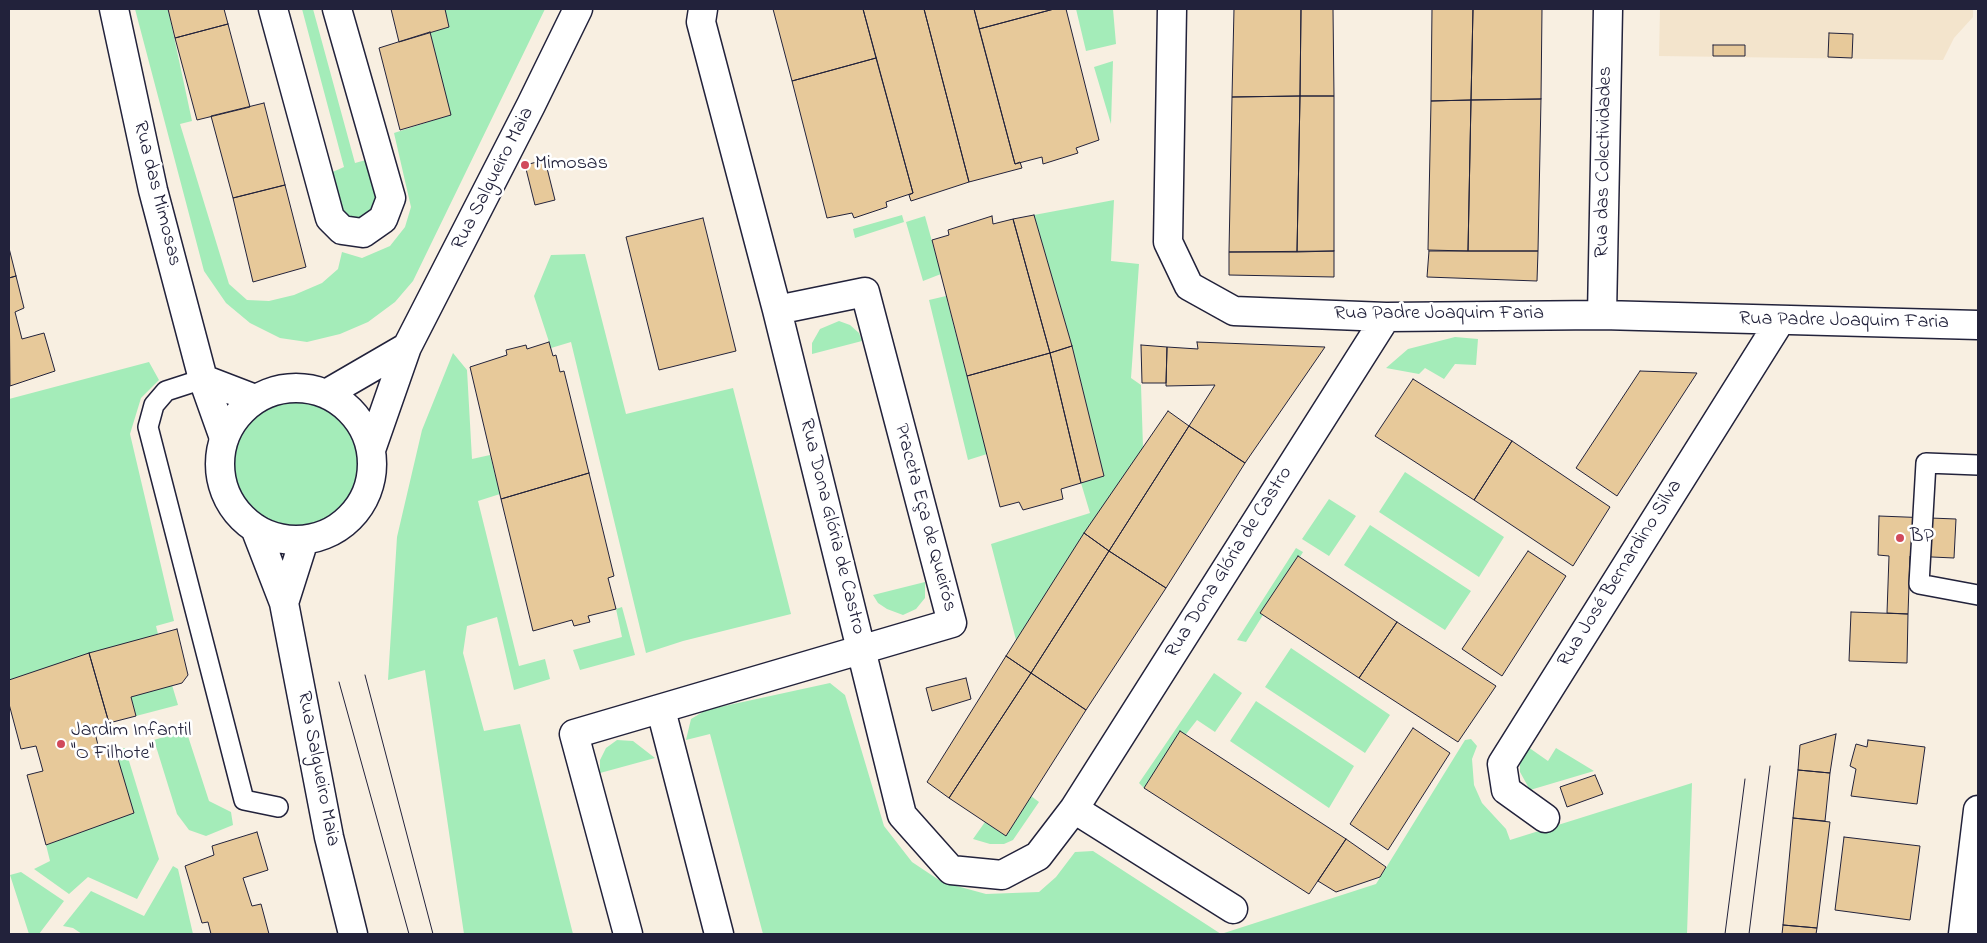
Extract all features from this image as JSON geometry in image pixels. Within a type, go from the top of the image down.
[{"type":"street","name":"Rua das Mimosas","points":[[114,9],[153,190],[203,379],[224,438]]},
{"type":"street","points":[[273,9],[330,218],[342,230],[362,233],[383,219],[391,198],[337,9]]},
{"type":"street","name":"Rua Salgueiro Maia","points":[[371,450],[407,347],[532,105],[578,9]]},
{"type":"street","name":"Rua Padre Joaquim Faria","points":[[1172,9],[1168,242],[1189,286],[1234,311],[1386,317],[1602,315],[1978,325]]},
{"type":"street","name":"Rua das Colectividades","points":[[1602,315],[1608,9]]},
{"type":"street","name":"Rua Dona Glória de Castro","points":[[698,13],[777,310],[902,815],[952,870],[1002,875],[1038,856],[1074,809],[1386,317]]},
{"type":"street","name":"Praceta Eça de Queirós","points":[[628,934],[574,734],[952,623],[865,292],[777,310]]},
{"type":"street","name":"Rua José Bernardino Silva","points":[[1545,818],[1506,790],[1502,764],[1780,321]]},
{"type":"street","points":[[326,394],[407,347]]},
{"type":"street","points":[[203,379],[255,399]]},
{"type":"street","points":[[302,388],[326,394],[347,408],[363,427],[371,450],[372,474],[364,499],[349,520],[328,534],[304,540],[278,538],[255,528],[236,511],[224,488],[220,463],[224,438],[237,416],[255,399],[278,390],[302,388]]},
{"type":"street","name":"Rua Salgueiro Maia","points":[[255,528],[284,603],[329,837],[353,934]]},
{"type":"street","name":"Rua Salgueiro Maia","points":[[284,603],[304,540]]},
{"type":"street","points":[[661,710],[719,934]]},
{"type":"street","points":[[1074,809],[1233,909]]},
{"type":"street","points":[[1963,934],[1978,810]]},
{"type":"lane","points":[[203,379],[166,391],[154,404],[148,427],[244,800],[278,807]]},
{"type":"lane","points":[[1978,465],[1926,463],[1919,584],[1978,596]]},
{"type":"shaded area","points":[[1660,9],[1973,9],[1973,17],[1954,38],[1943,60],[1659,56]]},
{"type":"green space","points":[[135,9],[168,9],[192,121],[180,124],[229,284],[247,300],[269,301],[294,295],[322,283],[338,269],[342,252],[362,258],[390,246],[405,227],[411,207],[394,133],[450,115],[430,32],[449,27],[445,9],[545,9],[413,281],[395,302],[368,322],[340,334],[307,342],[280,338],[250,323],[226,303],[204,271]]},
{"type":"green space","points":[[302,9],[313,9],[355,163],[366,160],[380,202],[378,211],[355,223],[340,209],[328,174],[344,167]]},
{"type":"green space","points":[[1076,9],[1113,9],[1116,44],[1086,51]]},
{"type":"green space","points":[[1113,61],[1111,124],[1094,67]]},
{"type":"green space","points":[[1114,200],[1111,261],[1139,264],[1131,378],[1141,385],[1143,448],[1016,640],[991,544],[1090,513],[1081,483],[1104,476],[1072,346],[1034,215]]},
{"type":"green space","points":[[902,215],[904,222],[855,238],[853,229]]},
{"type":"green space","points":[[925,216],[941,274],[923,281],[906,222]]},
{"type":"green space","points":[[585,254],[626,414],[733,388],[791,614],[683,641],[646,653],[571,342],[551,348],[534,296],[551,255]]},
{"type":"green space","points":[[946,296],[987,454],[968,460],[929,300]]},
{"type":"green space","points":[[839,321],[850,325],[859,333],[862,341],[812,354],[812,343],[820,329]]},
{"type":"green space","points":[[1455,337],[1478,339],[1476,365],[1455,364],[1444,379],[1425,368],[1419,374],[1386,368],[1408,349]]},
{"type":"green space","points":[[453,353],[467,370],[472,459],[490,455],[500,494],[478,501],[519,666],[545,659],[550,679],[514,690],[497,617],[467,626],[463,653],[484,731],[520,724],[573,934],[464,934],[425,670],[388,680],[397,537],[422,430]]},
{"type":"green space","points":[[149,362],[159,380],[141,398],[130,434],[174,621],[156,626],[158,634],[9,680],[9,399]]},
{"type":"green space","points":[[296,402],[320,407],[331,412],[341,420],[349,430],[354,441],[359,465],[354,489],[349,500],[341,510],[331,518],[320,523],[296,528],[272,523],[261,518],[251,510],[243,500],[238,489],[233,465],[238,441],[243,430],[251,420],[261,412],[272,407]]},
{"type":"green space","points":[[1405,472],[1504,537],[1479,577],[1379,512]]},
{"type":"green space","points":[[1329,499],[1356,516],[1329,556],[1302,539]]},
{"type":"green space","points":[[1370,525],[1471,591],[1445,630],[1344,565]]},
{"type":"green space","points":[[1296,548],[1303,552],[1300,557],[1298,556],[1260,613],[1263,615],[1246,642],[1237,640]]},
{"type":"green space","points":[[925,582],[925,598],[916,609],[903,615],[887,609],[878,603],[873,595]]},
{"type":"green space","points":[[622,607],[635,655],[580,670],[573,650],[622,637],[616,609]]},
{"type":"green space","points":[[1291,648],[1390,715],[1365,753],[1265,687]]},
{"type":"green space","points":[[1214,673],[1242,693],[1215,732],[1197,720],[1144,788],[1139,783]]},
{"type":"green space","points":[[830,683],[845,695],[884,826],[912,862],[942,882],[986,894],[1039,892],[1056,877],[1075,852],[1093,851],[1221,934],[763,934],[710,734],[686,740],[691,719],[706,710]]},
{"type":"green space","points":[[172,685],[178,705],[136,716],[131,697]]},
{"type":"green space","points":[[1256,701],[1354,766],[1329,808],[1230,741]]},
{"type":"green space","points":[[186,730],[209,801],[231,812],[233,825],[206,836],[189,830],[177,814],[154,740]]},
{"type":"green space","points":[[1471,739],[1477,746],[1472,759],[1474,785],[1482,803],[1506,829],[1510,840],[1692,783],[1687,934],[1221,934],[1376,884],[1465,740]]},
{"type":"green space","points":[[617,740],[633,741],[655,758],[600,773],[600,760],[606,748]]},
{"type":"green space","points":[[1528,747],[1548,761],[1556,748],[1594,771],[1530,790],[1520,772],[1520,763]]},
{"type":"green space","points":[[125,748],[159,859],[137,899],[88,877],[69,894],[34,869],[50,861],[46,845],[133,813],[115,749]]},
{"type":"green space","points":[[1031,796],[1039,802],[1013,840],[1004,844],[990,844],[973,839],[985,822],[1006,836]]},
{"type":"green space","points":[[173,866],[178,869],[193,934],[82,934],[73,928],[63,926],[91,891],[144,916]]},
{"type":"green space","points":[[21,872],[64,901],[39,934],[29,934],[10,875]]},
{"type":"building","points":[[168,9],[224,9],[228,24],[175,38]]},
{"type":"building","points":[[391,9],[445,9],[449,27],[399,42]]},
{"type":"building","points":[[773,9],[863,9],[876,58],[792,81]]},
{"type":"building","points":[[863,9],[924,9],[969,182],[911,201],[909,195],[913,193]]},
{"type":"building","points":[[924,9],[974,9],[1015,164],[1020,162],[1022,168],[969,182]]},
{"type":"building","points":[[974,9],[1054,9],[979,29]]},
{"type":"building","points":[[1054,9],[1066,9],[1099,140],[1076,148],[1078,153],[1043,164],[1042,157],[1015,164],[979,29]]},
{"type":"building","points":[[1234,9],[1301,9],[1300,96],[1232,97]]},
{"type":"building","points":[[1301,9],[1333,9],[1334,96],[1300,96]]},
{"type":"building","points":[[1432,9],[1473,9],[1471,100],[1431,101]]},
{"type":"building","points":[[1473,9],[1542,9],[1541,99],[1471,100]]},
{"type":"building","points":[[228,24],[250,107],[197,120],[175,38]]},
{"type":"building","points":[[430,32],[451,115],[400,130],[379,48]]},
{"type":"building","points":[[1829,33],[1853,34],[1852,58],[1828,57]]},
{"type":"building","points":[[1713,45],[1745,45],[1745,56],[1713,56]]},
{"type":"building","points":[[876,58],[913,193],[886,202],[887,207],[854,218],[852,213],[827,218],[792,81]]},
{"type":"building","points":[[1300,96],[1297,252],[1229,252],[1232,97]]},
{"type":"building","points":[[1300,96],[1334,96],[1334,251],[1297,252]]},
{"type":"building","points":[[1541,99],[1538,251],[1468,251],[1471,100]]},
{"type":"building","points":[[1471,100],[1468,251],[1428,250],[1431,101]]},
{"type":"building","points":[[264,103],[285,185],[233,198],[211,116]]},
{"type":"building","points":[[545,160],[555,200],[535,205],[525,165]]},
{"type":"building","points":[[285,185],[306,267],[253,282],[233,198]]},
{"type":"building","points":[[1034,215],[1072,346],[1050,353],[1013,219]]},
{"type":"building","points":[[992,216],[993,224],[1013,219],[1050,353],[967,376],[932,240],[949,235],[948,230]]},
{"type":"building","points":[[703,218],[736,351],[659,370],[626,237]]},
{"type":"building","points":[[9,248],[16,276],[9,278]]},
{"type":"building","points":[[1334,251],[1334,277],[1229,275],[1229,252]]},
{"type":"building","points":[[1429,251],[1538,251],[1537,281],[1427,277]]},
{"type":"building","points":[[16,276],[24,308],[15,312],[22,339],[44,333],[55,371],[10,386],[9,278]]},
{"type":"building","points":[[549,342],[553,356],[556,355],[560,372],[564,371],[589,473],[501,499],[470,367],[507,355],[506,350],[526,345],[527,349]]},
{"type":"building","points":[[1197,342],[1325,347],[1245,463],[1189,426],[1215,385],[1166,386],[1167,347],[1198,349]]},
{"type":"building","points":[[1141,345],[1167,347],[1166,383],[1142,383]]},
{"type":"building","points":[[1072,346],[1104,476],[1081,483],[1050,353]]},
{"type":"building","points":[[1050,353],[1081,483],[1061,489],[1063,499],[1023,510],[1019,502],[1000,507],[967,376]]},
{"type":"building","points":[[1640,371],[1697,373],[1617,496],[1576,468]]},
{"type":"building","points":[[1413,379],[1512,441],[1474,500],[1375,436]]},
{"type":"building","points":[[1168,411],[1189,426],[1109,551],[1084,533]]},
{"type":"building","points":[[1189,426],[1245,463],[1166,588],[1109,551]]},
{"type":"building","points":[[1512,441],[1610,507],[1573,566],[1474,500]]},
{"type":"building","points":[[589,473],[614,576],[608,578],[616,609],[588,616],[590,622],[574,626],[572,620],[533,631],[501,499]]},
{"type":"building","points":[[1879,516],[1956,519],[1954,558],[1910,556],[1908,614],[1887,613],[1889,556],[1878,555]]},
{"type":"building","points":[[1084,533],[1109,551],[1031,673],[1006,656]]},
{"type":"building","points":[[1109,551],[1166,588],[1086,710],[1031,673]]},
{"type":"building","points":[[1528,551],[1566,576],[1502,676],[1462,649]]},
{"type":"building","points":[[1298,556],[1397,622],[1359,678],[1260,613]]},
{"type":"building","points":[[1851,612],[1908,614],[1907,663],[1849,661]]},
{"type":"building","points":[[1397,622],[1496,686],[1458,742],[1359,678]]},
{"type":"building","points":[[177,629],[188,675],[182,683],[131,697],[136,716],[109,723],[89,653]]},
{"type":"building","points":[[89,653],[109,723],[94,729],[100,753],[115,749],[134,813],[46,845],[27,775],[43,771],[36,746],[21,749],[9,704],[9,680]]},
{"type":"building","points":[[1006,656],[1031,673],[949,798],[927,782]]},
{"type":"building","points":[[1031,673],[1086,710],[1006,836],[949,798]]},
{"type":"building","points":[[966,678],[971,699],[932,711],[926,688]]},
{"type":"building","points":[[1413,728],[1450,753],[1388,850],[1350,824]]},
{"type":"building","points":[[1180,731],[1346,839],[1309,894],[1144,788]]},
{"type":"building","points":[[1836,734],[1830,773],[1798,770],[1800,745]]},
{"type":"building","points":[[1868,740],[1925,747],[1917,804],[1851,796],[1856,769],[1850,766],[1856,744],[1867,747]]},
{"type":"building","points":[[1798,770],[1830,773],[1825,821],[1793,818]]},
{"type":"building","points":[[1595,775],[1603,794],[1567,807],[1560,787]]},
{"type":"building","points":[[1793,818],[1830,822],[1817,928],[1783,925]]},
{"type":"building","points":[[257,832],[268,870],[243,878],[252,906],[261,904],[269,934],[211,934],[208,922],[202,923],[185,866],[214,855],[212,846]]},
{"type":"building","points":[[1844,837],[1920,846],[1910,920],[1835,910]]},
{"type":"building","points":[[1346,839],[1386,867],[1380,877],[1336,892],[1318,881]]},
{"type":"building","points":[[1783,925],[1817,928],[1816,934],[1782,934]]},
{"type":"tram line","points":[[365,675],[433,934]]},
{"type":"tram line","points":[[339,682],[409,934]]},
{"type":"tram line","points":[[1749,934],[1770,766]]},
{"type":"tram line","points":[[1725,934],[1745,779]]},
{"type":"place","name":"Mimosas","points":[[525,165]]},
{"type":"place","name":"BP","points":[[1900,538]]},
{"type":"place","name":"Jardim Infantil \"O Filhote\"","points":[[61,744]]}]
